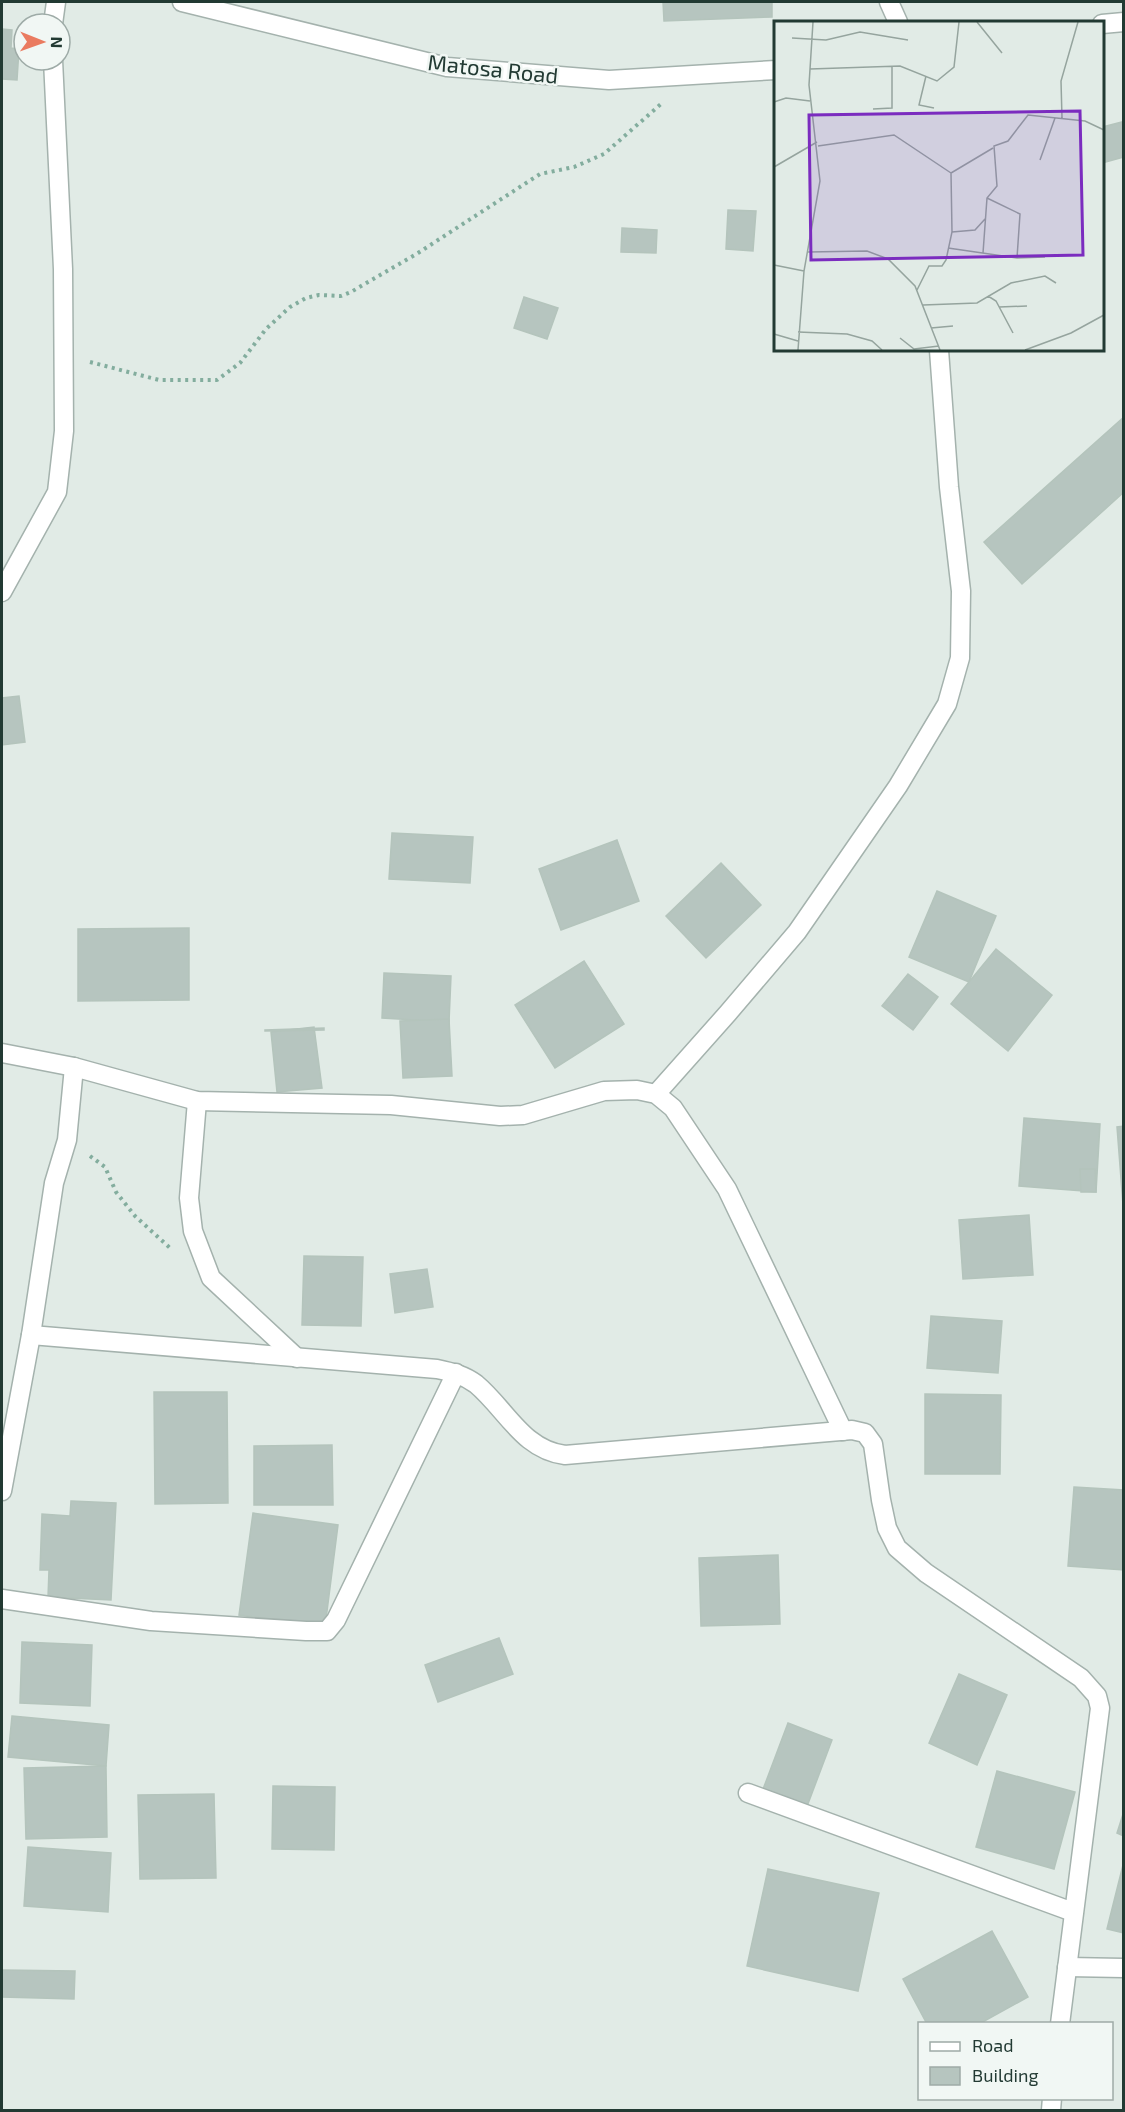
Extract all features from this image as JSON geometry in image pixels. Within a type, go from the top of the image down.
[{"type":"street","name":"Matosa Road","points":[[182,2],[447,68],[609,81],[774,70]]},
{"type":"street","points":[[889,2],[898,21]]},
{"type":"street","points":[[1104,24],[1124,22]]},
{"type":"street","points":[[2,592],[57,492],[63,431],[64,356],[63,269],[54,72]]},
{"type":"street","points":[[656,1094],[797,932],[898,786],[947,704],[960,658],[961,591],[949,487],[939,351]]},
{"type":"street","points":[[2,1053],[74,1067],[197,1101],[391,1105],[500,1116],[523,1115],[604,1091],[637,1090],[656,1094],[673,1108],[727,1189],[843,1431]]},
{"type":"street","points":[[2,1491],[31,1335],[54,1183],[67,1140],[74,1067]]},
{"type":"street","points":[[197,1101],[189,1198],[193,1231],[211,1278],[297,1358]]},
{"type":"street","points":[[31,1335],[437,1369],[456,1373],[476,1384],[537,1446],[552,1453],[565,1455],[852,1430],[865,1433],[873,1444],[880,1500],[887,1528],[897,1548],[926,1573],[1081,1678],[1097,1696],[1100,1708],[1060,2022]]},
{"type":"street","points":[[2,1599],[151,1621],[306,1631],[327,1630],[336,1620],[456,1373]]},
{"type":"street","points":[[748,1793],[1073,1912]]},
{"type":"street","points":[[1067,1967],[1124,1968]]},
{"type":"path","points":[[64,356],[159,380],[217,380],[240,363],[266,329],[290,307],[306,298],[319,295],[341,296],[351,292],[418,253],[540,174],[574,167],[604,154],[662,103]]},
{"type":"path","points":[[67,1140],[105,1167],[116,1192],[135,1216],[170,1248],[211,1278]]},
{"type":"building","points":[[663,2],[772,2],[772,17],[664,21]]},
{"type":"building","points":[[2,29],[12,30],[12,72],[18,72],[17,80],[2,79]]},
{"type":"building","points":[[1122,122],[1124,157],[1104,162],[1104,126]]},
{"type":"building","points":[[728,210],[756,211],[753,251],[726,249]]},
{"type":"building","points":[[622,228],[657,230],[656,253],[621,252]]},
{"type":"building","points":[[524,297],[558,308],[547,339],[514,328]]},
{"type":"building","points":[[1124,417],[1124,492],[1022,584],[984,542]]},
{"type":"building","points":[[19,696],[25,742],[2,745],[2,698]]},
{"type":"building","points":[[392,833],[473,837],[470,883],[389,879]]},
{"type":"building","points":[[617,840],[639,901],[561,930],[539,869]]},
{"type":"building","points":[[721,863],[761,905],[706,958],[666,916]]},
{"type":"building","points":[[937,891],[996,916],[969,982],[909,957]]},
{"type":"building","points":[[189,928],[189,1000],[78,1001],[78,929]]},
{"type":"building","points":[[996,949],[1052,995],[1008,1051],[951,1004]]},
{"type":"building","points":[[584,961],[624,1024],[555,1068],[515,1005]]},
{"type":"building","points":[[384,973],[451,976],[449,1022],[382,1018]]},
{"type":"building","points":[[908,974],[938,997],[913,1030],[882,1006]]},
{"type":"building","points":[[449,1019],[452,1076],[403,1078],[400,1021]]},
{"type":"building","points":[[314,1027],[322,1088],[277,1092],[271,1032]]},
{"type":"building","points":[[324,1028],[324,1030],[265,1031],[265,1030]]},
{"type":"building","points":[[1024,1118],[1100,1124],[1096,1192],[1019,1186]]},
{"type":"building","points":[[1124,1126],[1124,1205],[1123,1205],[1117,1127]]},
{"type":"building","points":[[1080,1169],[1095,1169],[1096,1192],[1081,1192]]},
{"type":"building","points":[[1029,1215],[1033,1275],[963,1279],[959,1220]]},
{"type":"building","points":[[304,1256],[363,1257],[361,1326],[302,1325]]},
{"type":"building","points":[[427,1269],[433,1307],[395,1313],[390,1274]]},
{"type":"building","points":[[931,1316],[1002,1321],[998,1373],[927,1368]]},
{"type":"building","points":[[154,1392],[227,1392],[228,1503],[155,1504]]},
{"type":"building","points":[[925,1394],[1001,1395],[1000,1474],[925,1474]]},
{"type":"building","points":[[332,1445],[333,1505],[254,1505],[254,1446]]},
{"type":"building","points":[[1074,1487],[1124,1490],[1124,1570],[1068,1566]]},
{"type":"building","points":[[71,1501],[116,1503],[111,1600],[48,1597],[49,1570],[40,1570],[42,1514],[70,1516]]},
{"type":"building","points":[[253,1513],[338,1525],[325,1627],[239,1615]]},
{"type":"building","points":[[778,1555],[780,1624],[701,1626],[699,1558]]},
{"type":"building","points":[[499,1638],[513,1674],[438,1702],[425,1665]]},
{"type":"building","points":[[22,1642],[92,1645],[90,1706],[20,1703]]},
{"type":"building","points":[[959,1674],[1007,1695],[977,1765],[929,1743]]},
{"type":"building","points":[[12,1716],[109,1725],[106,1766],[8,1757]]},
{"type":"building","points":[[788,1723],[832,1740],[806,1809],[762,1792]]},
{"type":"building","points":[[106,1766],[107,1837],[26,1839],[24,1768]]},
{"type":"building","points":[[997,1771],[1075,1792],[1054,1869],[976,1847]]},
{"type":"building","points":[[273,1786],[335,1787],[334,1850],[272,1849]]},
{"type":"building","points":[[214,1794],[216,1878],[140,1879],[138,1795]]},
{"type":"building","points":[[1124,1811],[1124,1836],[1117,1833]]},
{"type":"building","points":[[28,1847],[111,1853],[108,1912],[24,1906]]},
{"type":"building","points":[[1124,1861],[1124,1933],[1107,1929]]},
{"type":"building","points":[[768,1869],[879,1893],[858,1991],[747,1966]]},
{"type":"building","points":[[992,1931],[1028,1997],[983,2022],[926,2022],[903,1979]]},
{"type":"building","points":[[2,1970],[75,1971],[74,1999],[2,1997]]}]
